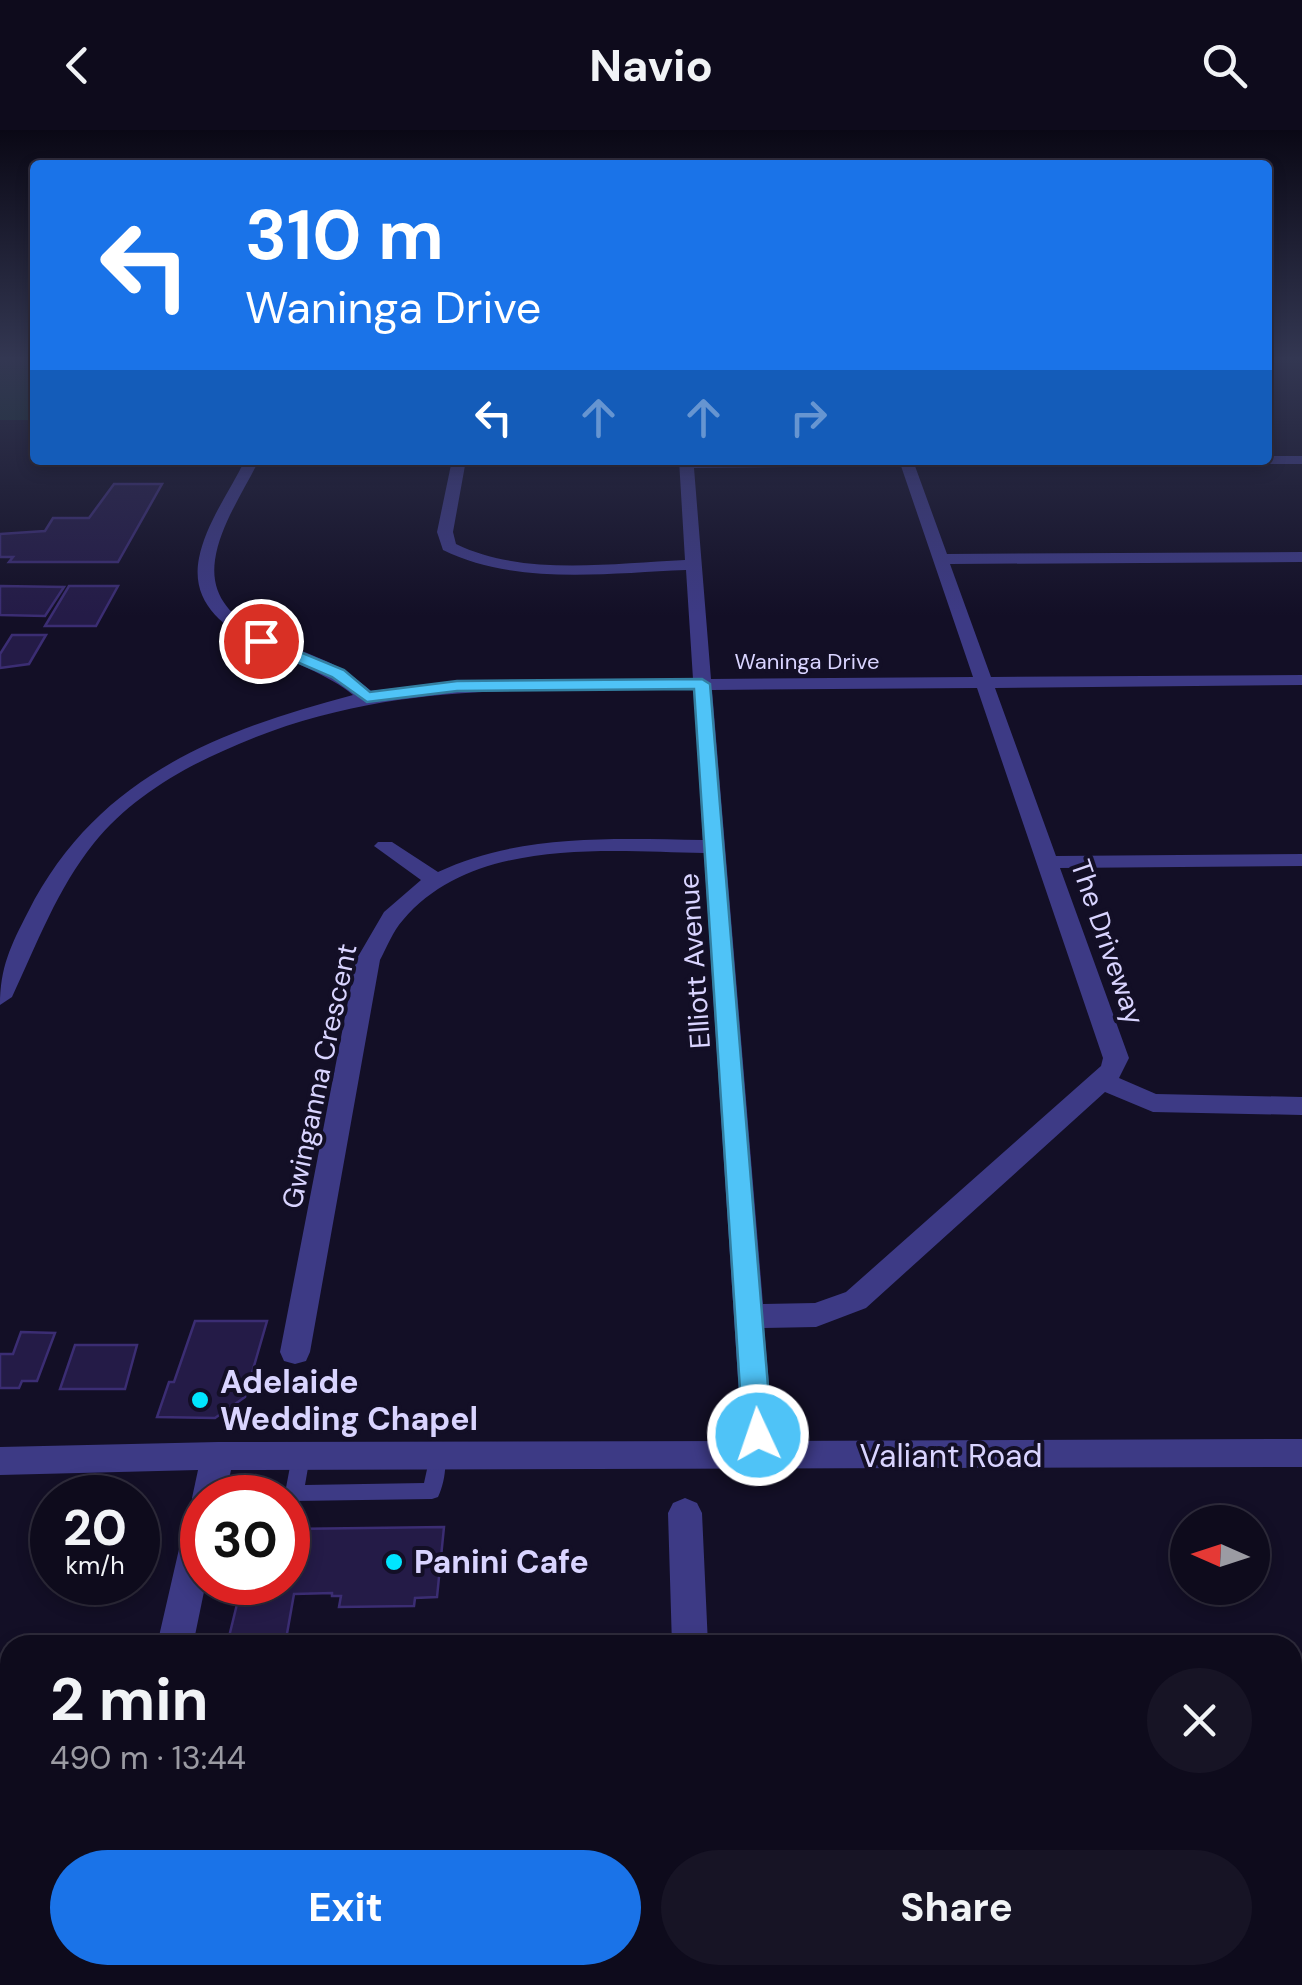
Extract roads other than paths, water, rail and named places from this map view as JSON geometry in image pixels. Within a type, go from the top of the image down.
[{"type":"street","points":[[1272,460],[1302,460]]},
{"type":"street","points":[[250,465],[210,550],[206,576],[213,599],[220,610],[261,641],[338,673],[367,697]]},
{"type":"street","points":[[459,465],[445,532],[449,547],[458,553],[510,566],[693,565]]},
{"type":"street","name":"Elliott Avenue","points":[[686,465],[751,1316],[758,1457]]},
{"type":"street","name":"The Driveway","points":[[907,465],[1116,1058],[1102,1080]]},
{"type":"street","points":[[941,559],[1302,557]]},
{"type":"street","name":"Waninga Drive","points":[[0,997],[60,874],[98,826],[118,808],[163,774],[235,737],[280,720],[367,697],[457,686],[1302,680]]},
{"type":"street","points":[[385,846],[435,880]]},
{"type":"street","name":"Gwinganna Crescent","points":[[295,1352],[368,960],[394,913],[435,880],[472,864],[535,852],[615,846],[716,847]]},
{"type":"street","points":[[1049,862],[1302,860]]},
{"type":"street","points":[[751,1316],[816,1315],[856,1300],[1102,1080],[1154,1103],[1302,1106]]},
{"type":"street","name":"Valiant Road","points":[[0,1460],[1302,1453]]},
{"type":"street","points":[[213,1475],[218,1456]]},
{"type":"street","points":[[685,1513],[690,1635]]},
{"type":"street","points":[[177,1635],[184,1605]]},
{"type":"place","name":"Adelaide Wedding Chapel","points":[[200,1400]]},
{"type":"place","name":"Panini Cafe","points":[[394,1562]]}]
